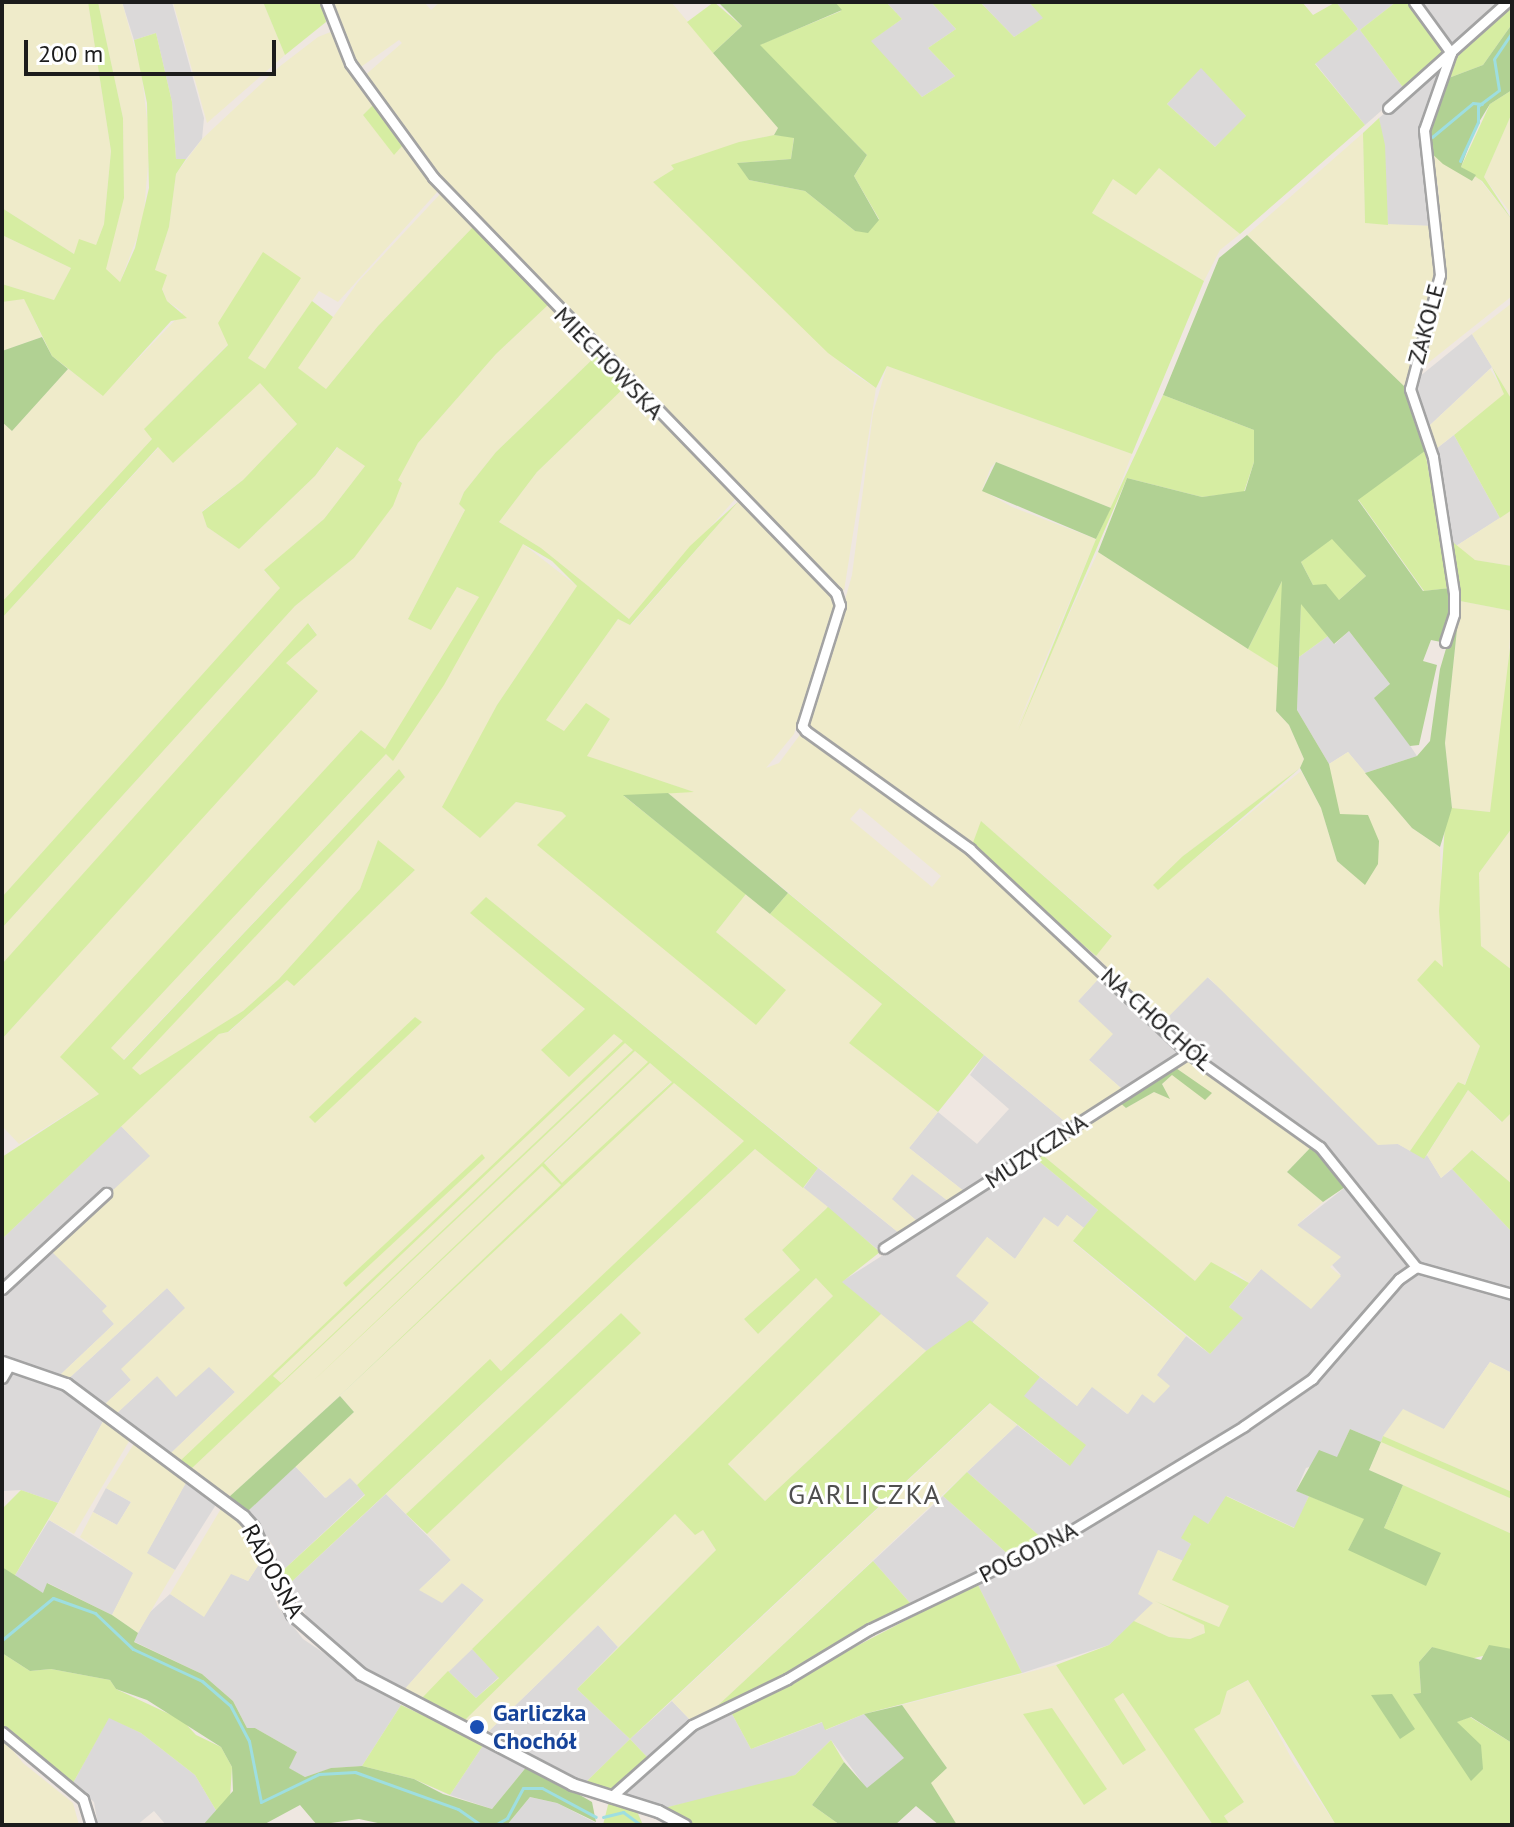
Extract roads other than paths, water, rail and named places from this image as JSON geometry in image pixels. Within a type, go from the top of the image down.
[{"type":"street","name":"MIECHOWSKA","points":[[326,2],[350,63],[433,177],[707,466],[832,587],[840,605],[802,726]]},
{"type":"street","points":[[1414,2],[1451,53]]},
{"type":"street","points":[[1388,108],[1507,2]]},
{"type":"street","name":"ZAKOLE","points":[[1445,642],[1454,614],[1454,593],[1433,457],[1410,389],[1440,275],[1424,130],[1451,53]]},
{"type":"street","name":"NA CHOCHÓŁ","points":[[802,726],[970,849],[1188,1053],[1320,1147],[1416,1267]]},
{"type":"street","name":"MUZYCZNA","points":[[884,1248],[1188,1053]]},
{"type":"street","points":[[2,1289],[106,1193]]},
{"type":"street","points":[[1416,1267],[1512,1294]]},
{"type":"street","name":"POGODNA","points":[[611,1797],[692,1725],[787,1679],[870,1629],[1061,1537],[1244,1426],[1312,1379],[1399,1279],[1416,1267]]},
{"type":"street","points":[[2,1378],[6,1363]]},
{"type":"street","name":"RADOSNA","points":[[6,1363],[66,1384],[243,1516],[253,1527],[292,1614],[361,1674],[572,1784],[684,1825]]},
{"type":"street","points":[[2,1732],[83,1799],[91,1825]]},
{"type":"waterway","points":[[1460,161],[1478,122],[1478,106],[1499,90],[1494,59],[1512,32]]},
{"type":"waterway","points":[[1432,137],[1473,103],[1482,104]]},
{"type":"waterway","name":"GARLICZKA","points":[[2,1640],[53,1598],[95,1613],[133,1649],[202,1681],[230,1705],[249,1741],[261,1802],[319,1774],[355,1772],[458,1809],[481,1825]]},
{"type":"waterway","name":"GARLICZKA","points":[[495,1825],[507,1818],[523,1788],[542,1788],[596,1817]]},
{"type":"waterway","name":"GARLICZKA","points":[[603,1817],[623,1812],[641,1825]]},
{"type":"place","name":"Garliczka Chochół","points":[[477,1727]]},
{"type":"district","name":"GARLICZKA","points":[[865,1494]]}]
